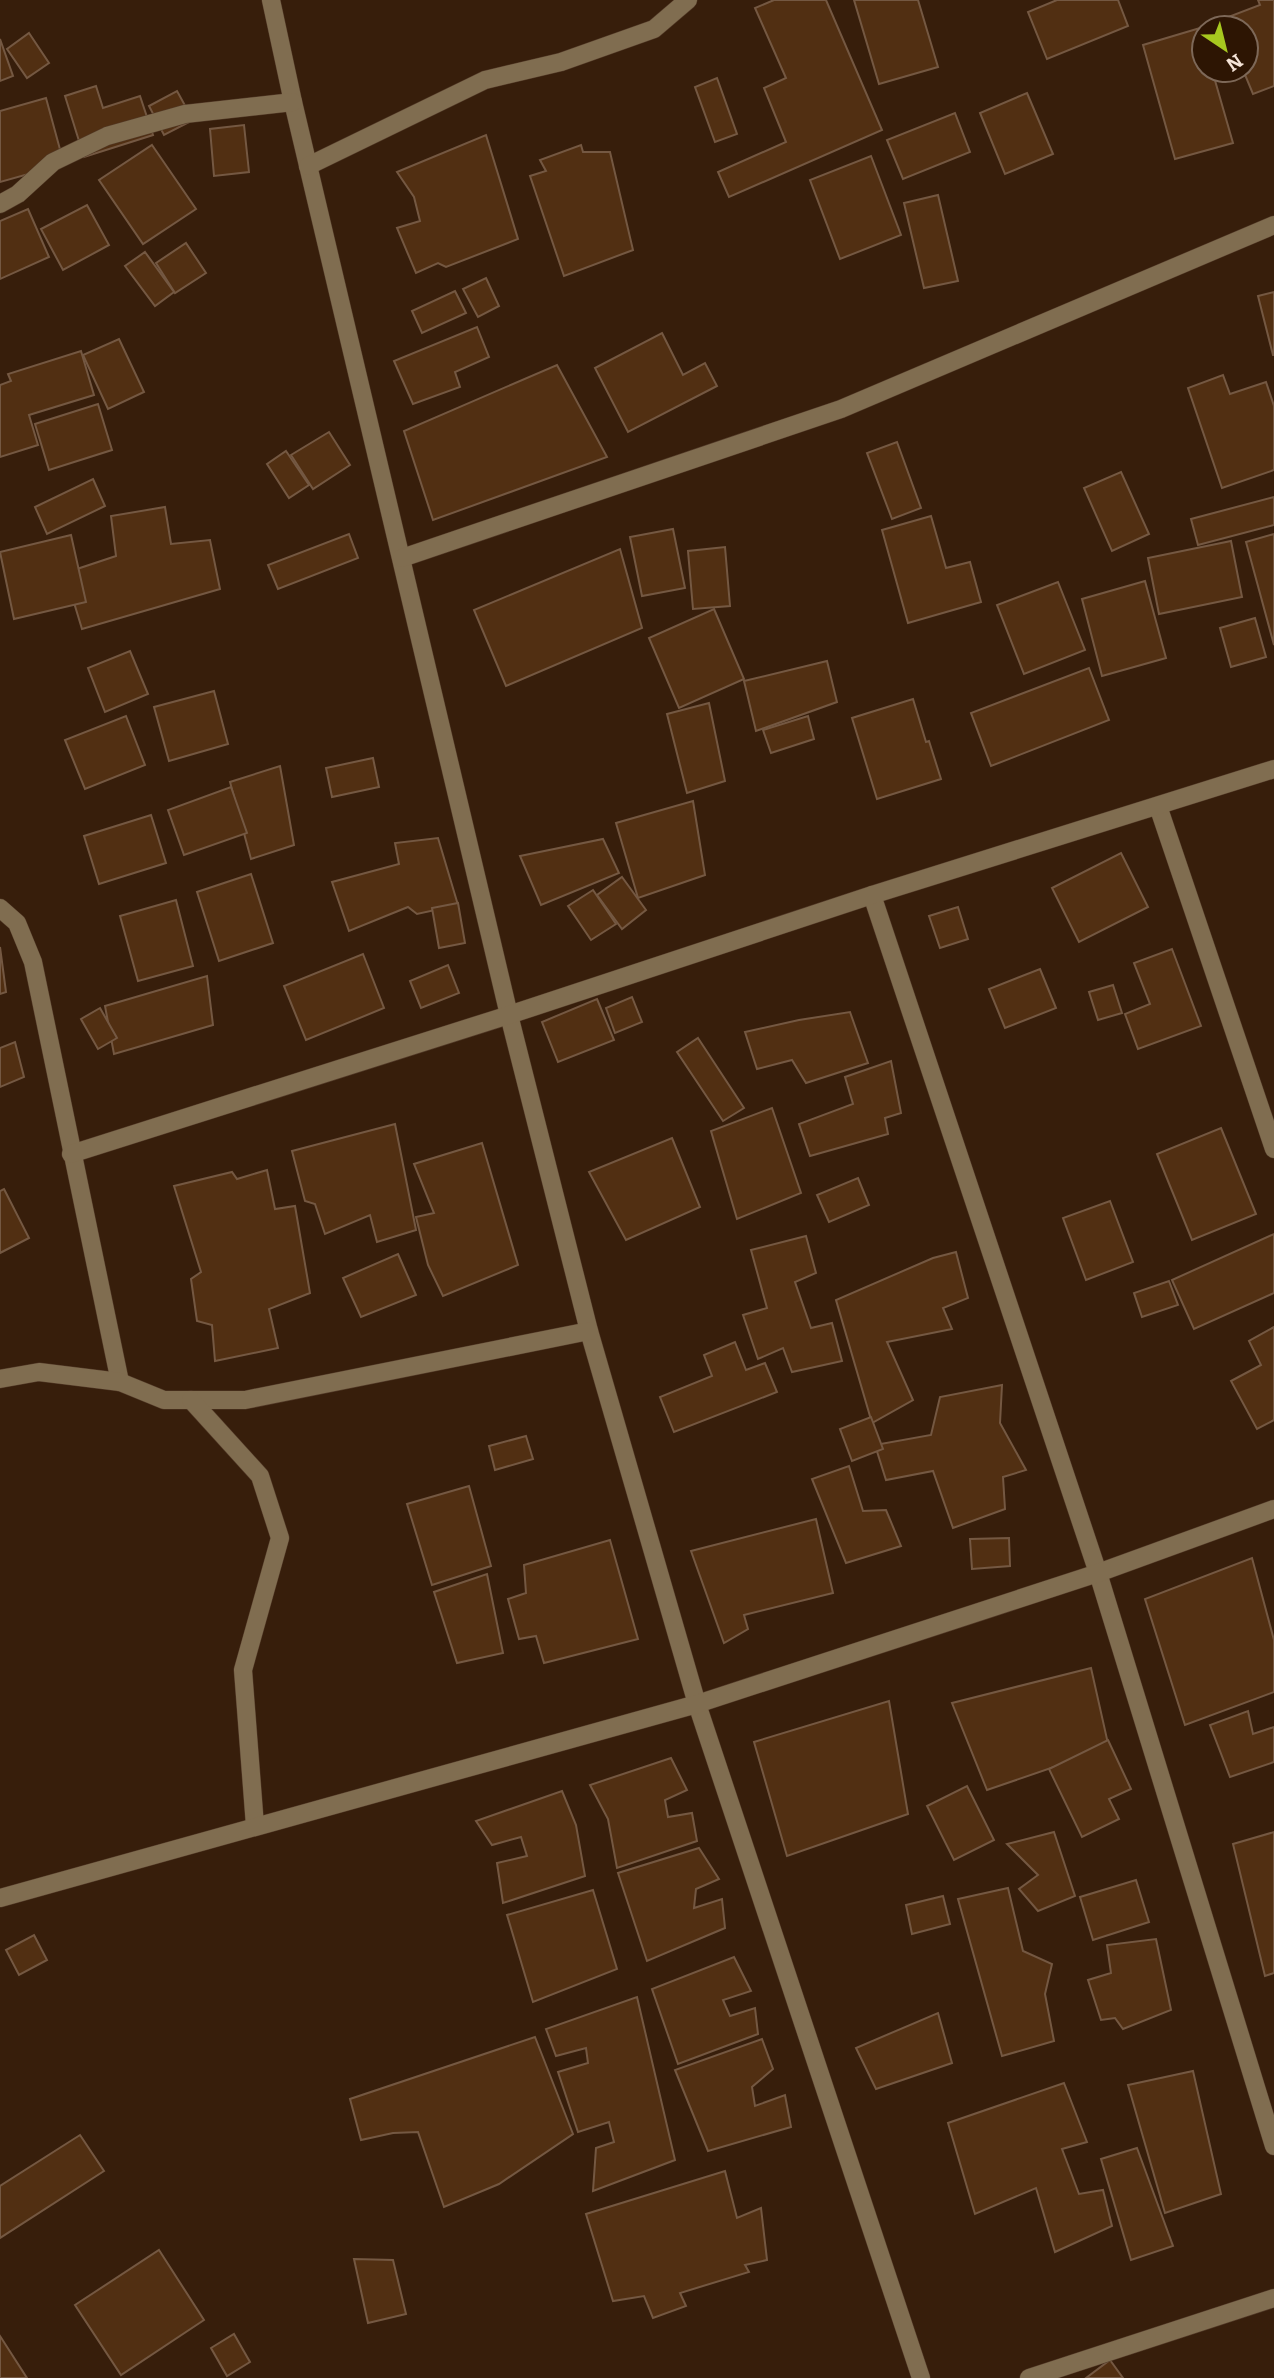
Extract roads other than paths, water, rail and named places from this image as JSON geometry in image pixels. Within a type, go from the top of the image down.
[{"type":"street","points":[[271,0],[509,1015],[589,1331],[697,1704],[921,2378]]},
{"type":"street","points":[[309,166],[485,80],[561,62],[654,29],[688,0]]},
{"type":"street","points":[[0,204],[18,194],[52,162],[107,136],[185,114],[293,102]]},
{"type":"street","points":[[402,558],[841,410],[1274,225]]},
{"type":"street","points":[[71,1154],[509,1015],[872,895],[1274,769]]},
{"type":"street","points":[[1158,806],[1274,1149]]},
{"type":"street","points":[[872,895],[1098,1573],[1274,2146]]},
{"type":"street","points":[[0,908],[17,923],[33,962],[120,1382]]},
{"type":"street","points":[[0,1379],[39,1372],[120,1382],[164,1401],[245,1400],[589,1331]]},
{"type":"street","points":[[191,1400],[260,1476],[280,1538],[243,1670],[255,1826]]},
{"type":"street","points":[[0,1898],[697,1704],[1098,1573],[1274,1509]]},
{"type":"street","points":[[1029,2378],[1274,2298]]}]
